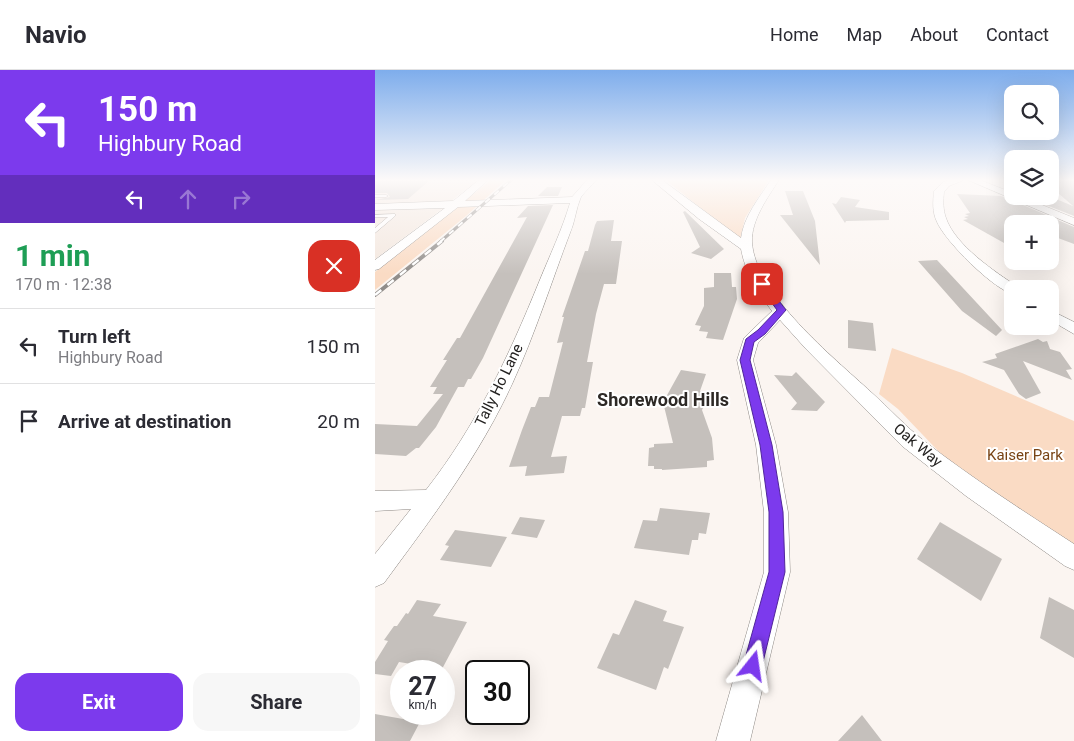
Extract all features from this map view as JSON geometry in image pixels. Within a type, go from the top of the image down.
[{"type":"street","points":[[375,266],[446,211]]},
{"type":"street","name":"Tally Ho Lane","points":[[375,574],[459,461],[487,415],[509,373],[572,211]]},
{"type":"street","points":[[696,211],[748,248]]},
{"type":"street","points":[[748,248],[746,241],[752,218],[756,211]]},
{"type":"street","points":[[939,211],[942,223],[950,235],[974,259],[1004,283]]},
{"type":"street","points":[[1048,211],[1074,222]]},
{"type":"street","name":"Oak Way","points":[[748,248],[756,275],[801,334],[914,445],[1074,558]]},
{"type":"street","points":[[733,741],[777,572],[776,512],[766,445],[745,360],[750,341],[781,310]]},
{"type":"street","points":[[1059,311],[1074,314]]},
{"type":"street","points":[[1059,320],[1074,329]]},
{"type":"street","points":[[761,332],[801,334]]},
{"type":"street","points":[[375,501],[432,499]]},
{"type":"lane","points":[[375,216],[393,215],[375,231]]},
{"type":"shaded area","points":[[375,211],[439,211],[375,259]]},
{"type":"green space","points":[[452,211],[471,211],[375,290],[375,272]]},
{"type":"green space","points":[[705,211],[749,211],[745,218],[740,240]]},
{"type":"green space","name":"Kaiser Park","points":[[892,348],[962,373],[1074,421],[1074,546],[944,457],[898,409],[879,394]]},
{"type":"building","points":[[523,211],[550,211],[483,358],[471,379],[468,379],[464,387],[458,387],[436,427],[419,448],[416,448],[406,456],[375,454],[375,424],[417,426],[443,394],[433,394],[437,387],[430,387],[447,360],[443,360],[457,338],[460,338],[527,217],[517,218]]},
{"type":"building","points":[[685,211],[724,249],[711,259],[691,253],[700,247],[683,212]]},
{"type":"building","points":[[792,211],[811,211],[815,221],[820,265],[780,215],[793,215]]},
{"type":"building","points":[[837,211],[889,212],[889,220],[846,221],[845,223]]},
{"type":"building","points":[[969,211],[1038,211],[1046,215],[1004,215],[1004,243],[963,220],[968,219],[964,217],[969,216],[965,214],[970,213]]},
{"type":"building","points":[[1062,211],[1074,211],[1074,216]]},
{"type":"building","points":[[614,220],[611,241],[622,241],[616,284],[604,284],[596,314],[587,362],[593,362],[585,408],[582,408],[580,416],[562,416],[551,457],[567,456],[564,473],[525,476],[527,466],[509,467],[531,407],[535,407],[539,397],[549,397],[563,342],[557,343],[564,317],[562,317],[585,251],[588,251],[595,225],[597,221]]},
{"type":"building","points":[[1059,221],[1074,227],[1074,244],[1059,238]]},
{"type":"building","points":[[937,260],[1002,330],[996,336],[962,311],[918,261]]},
{"type":"building","points":[[714,273],[731,273],[732,287],[736,287],[737,299],[723,340],[706,338],[708,332],[699,331],[701,326],[695,325],[704,306],[704,288],[714,287]]},
{"type":"building","points":[[848,320],[873,323],[876,351],[848,348]]},
{"type":"building","points":[[1038,339],[1043,342],[1047,341],[1050,349],[1060,352],[1072,369],[1066,370],[1072,380],[1023,361],[1041,393],[1026,399],[1019,394],[1004,370],[982,362],[997,358],[995,354]]},
{"type":"building","points":[[681,370],[706,374],[700,391],[710,393],[702,410],[712,438],[714,460],[707,461],[707,467],[654,469],[654,466],[648,466],[649,448],[654,447],[654,444],[673,443],[662,398],[666,397]]},
{"type":"building","points":[[796,372],[825,402],[817,411],[791,410],[797,403],[774,375],[792,376]]},
{"type":"building","points":[[660,508],[710,513],[706,534],[699,533],[698,540],[692,540],[689,555],[634,548],[643,520],[657,521]]},
{"type":"building","points":[[520,517],[545,520],[537,538],[511,534]]},
{"type":"building","points":[[940,522],[1002,559],[981,601],[917,559]]},
{"type":"building","points":[[455,530],[507,537],[491,567],[440,560],[449,546],[445,545]]},
{"type":"building","points":[[1049,597],[1074,610],[1074,658],[1040,638]]},
{"type":"building","points":[[417,600],[441,604],[433,616],[467,622],[447,660],[390,660],[390,676],[375,674],[375,662],[388,641],[384,640],[406,613],[408,614]]},
{"type":"building","points":[[635,600],[667,611],[663,621],[684,627],[668,669],[664,667],[656,690],[597,668],[613,633],[619,635]]},
{"type":"building","points":[[375,714],[390,717],[390,725],[418,725],[410,741],[375,741]]},
{"type":"building","points":[[862,715],[882,741],[838,741]]},
{"type":"railway","points":[[440,242],[475,211]]},
{"type":"railway","points":[[375,295],[442,241]]},
{"type":"district","name":"Shorewood Hills","points":[[663,399]]},
{"type":"route","points":[[753,666],[777,572],[774,495],[766,445],[745,360],[750,341],[781,310],[762,284]]}]
